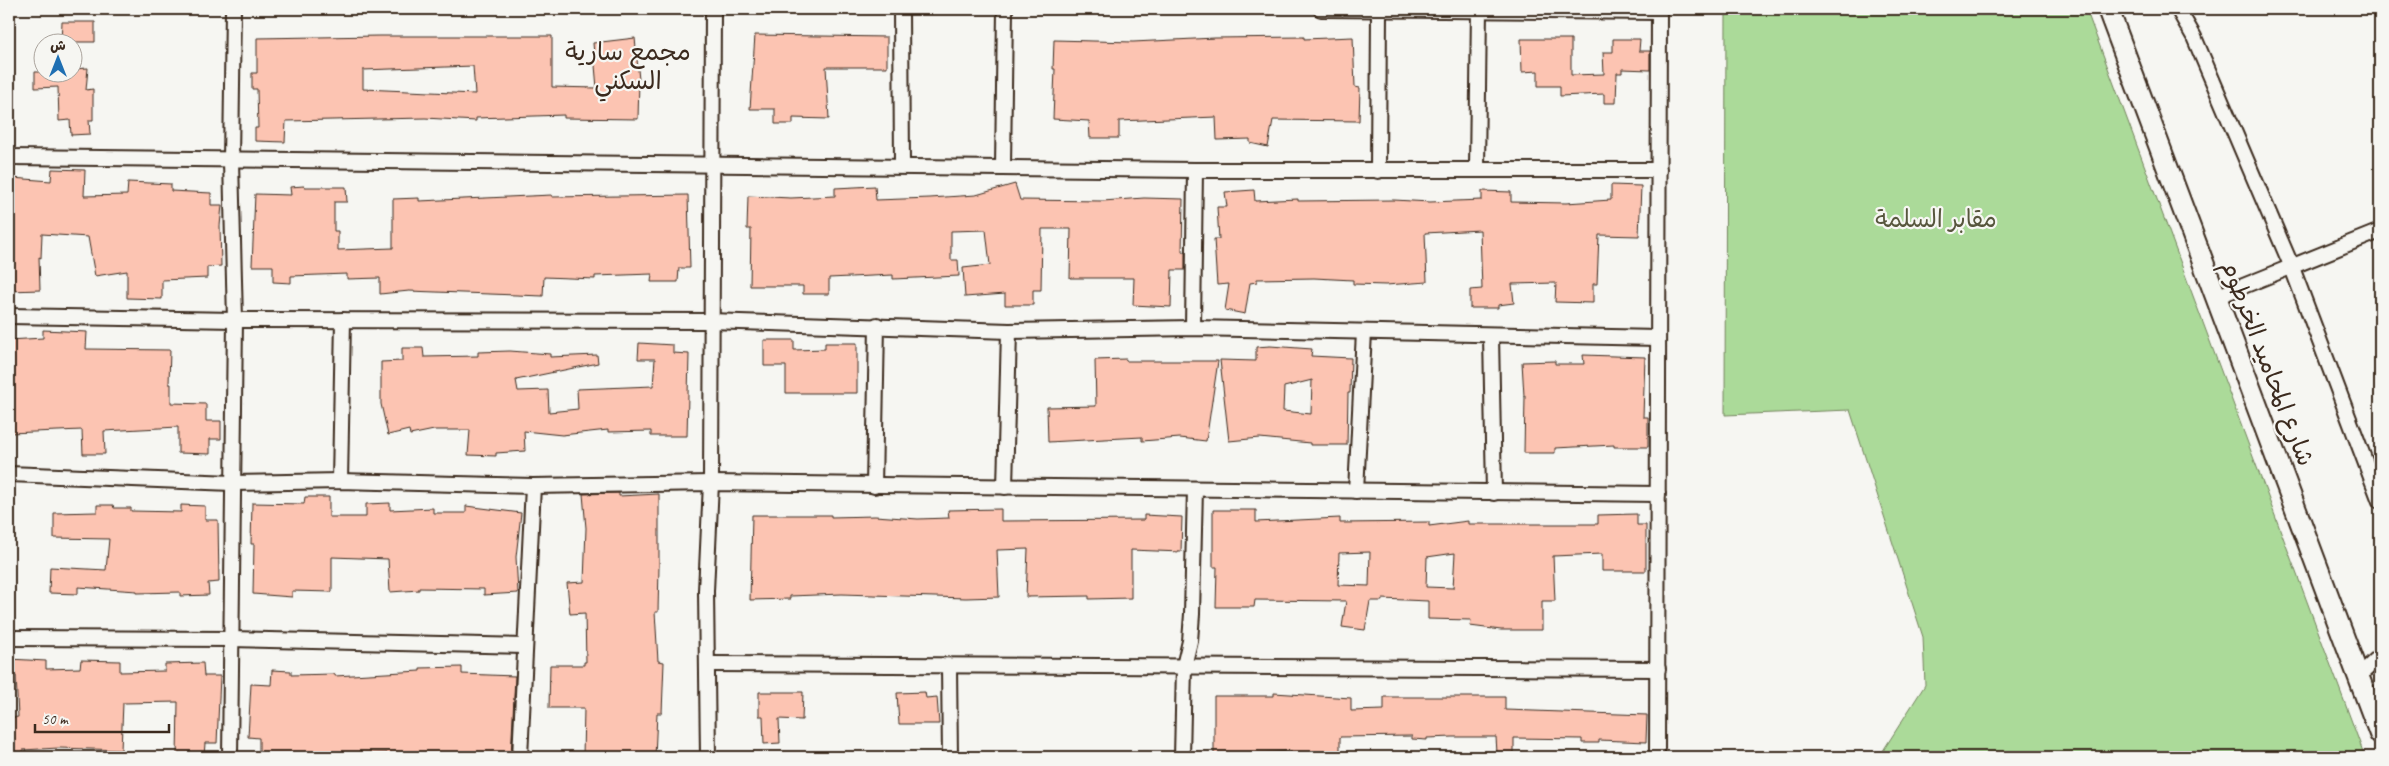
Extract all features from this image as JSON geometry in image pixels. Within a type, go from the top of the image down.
[{"type":"street","points":[[230,757],[235,320],[231,161],[233,9]]},
{"type":"street","points":[[708,757],[706,591],[711,484],[710,321],[713,9]]},
{"type":"street","points":[[901,9],[902,166]]},
{"type":"street","points":[[1003,167],[1005,9]]},
{"type":"street","points":[[1320,9],[1379,11],[1479,9],[1659,10],[1657,757]]},
{"type":"street","points":[[1477,169],[1479,9]]},
{"type":"street","name":"شارع المحاميد الخرطوم","points":[[2108,9],[2360,675],[2380,734]]},
{"type":"street","points":[[2178,9],[2194,37],[2291,265],[2380,501]]},
{"type":"street","points":[[1378,171],[1379,11]]},
{"type":"street","points":[[9,157],[231,161],[1195,170],[1659,170]]},
{"type":"street","points":[[1193,328],[1195,170]]},
{"type":"street","points":[[2216,297],[2291,265],[2380,231]]},
{"type":"street","points":[[9,316],[235,320],[710,321],[877,325],[1009,331],[1193,328],[1491,336],[1658,338]]},
{"type":"street","points":[[340,481],[343,320]]},
{"type":"street","points":[[874,486],[877,325]]},
{"type":"street","points":[[1006,487],[1009,331]]},
{"type":"street","points":[[1356,491],[1364,332]]},
{"type":"street","points":[[1491,336],[1494,493]]},
{"type":"street","points":[[9,474],[232,483],[340,481],[533,486],[711,484],[1658,494]]},
{"type":"street","points":[[520,757],[533,486]]},
{"type":"street","points":[[1182,757],[1184,666],[1191,632],[1195,489]]},
{"type":"street","points":[[9,638],[231,639],[525,646]]},
{"type":"street","points":[[2360,675],[2380,656]]},
{"type":"street","points":[[708,664],[1658,669]]},
{"type":"street","points":[[949,666],[950,757]]},
{"type":"green space","name":"مقابر السلمة","points":[[1726,9],[2086,9],[2365,757],[1879,757],[1925,685],[1923,637],[1850,410],[1725,415]]},
{"type":"building","points":[[62,22],[95,22],[95,42],[82,42],[82,32],[62,32]]},
{"type":"building","points":[[755,35],[887,37],[887,67],[826,67],[829,119],[793,118],[793,124],[775,124],[775,109],[750,109]]},
{"type":"building","points":[[552,36],[552,87],[597,88],[593,43],[635,38],[639,80],[638,119],[564,118],[564,115],[476,118],[476,121],[425,118],[286,121],[285,142],[255,141],[255,128],[258,128],[257,89],[252,89],[252,73],[257,73],[257,38]],"holes":[[[473,66],[475,94],[363,89],[363,70]]]},
{"type":"building","points":[[1304,37],[1304,39],[1353,37],[1355,87],[1360,88],[1359,121],[1273,120],[1268,147],[1250,143],[1250,139],[1217,140],[1216,117],[1119,121],[1119,138],[1090,138],[1089,121],[1053,119],[1054,40],[1133,42],[1215,38]]},
{"type":"building","points":[[1521,39],[1571,39],[1571,75],[1604,74],[1603,52],[1613,52],[1613,39],[1640,39],[1639,51],[1650,51],[1650,70],[1622,69],[1622,73],[1617,73],[1616,103],[1604,103],[1604,94],[1560,96],[1560,86],[1538,86],[1538,71],[1522,72]]},
{"type":"building","points":[[82,68],[88,68],[86,90],[93,89],[93,120],[89,120],[90,134],[71,135],[70,120],[59,121],[58,87],[35,88],[35,82],[82,82]]},
{"type":"building","points":[[52,169],[85,170],[84,196],[127,195],[128,182],[171,184],[171,191],[211,193],[211,205],[222,205],[220,226],[221,266],[207,267],[207,278],[162,280],[162,299],[127,298],[127,271],[95,276],[88,237],[42,234],[41,258],[39,257],[40,290],[9,291],[12,178],[51,181]]},
{"type":"building","points":[[1015,184],[1020,200],[1103,201],[1144,198],[1183,199],[1182,252],[1185,252],[1185,270],[1172,270],[1171,307],[1133,305],[1134,278],[1070,278],[1071,229],[1042,229],[1041,290],[1033,290],[1033,305],[1005,305],[1005,294],[965,297],[963,268],[990,265],[986,230],[951,231],[951,260],[958,260],[959,276],[893,279],[893,275],[829,278],[829,294],[803,294],[803,286],[750,286],[751,229],[747,229],[748,196],[791,198],[835,196],[835,188],[875,186],[876,200],[930,198],[976,195]]},
{"type":"building","points":[[1611,185],[1641,186],[1639,236],[1599,235],[1597,284],[1593,284],[1593,303],[1555,302],[1556,283],[1512,284],[1514,303],[1498,305],[1498,308],[1470,308],[1470,290],[1482,289],[1480,230],[1425,233],[1427,282],[1386,285],[1353,284],[1353,280],[1314,278],[1257,279],[1257,282],[1250,283],[1245,314],[1225,310],[1229,284],[1217,285],[1214,239],[1219,239],[1217,207],[1227,207],[1225,192],[1254,190],[1255,201],[1298,199],[1298,201],[1394,200],[1430,202],[1482,200],[1482,191],[1511,192],[1511,202],[1566,203],[1611,200]]},
{"type":"building","points":[[290,187],[346,187],[347,202],[334,202],[334,231],[338,231],[338,250],[393,248],[393,199],[419,198],[419,201],[552,195],[552,197],[688,195],[690,268],[679,268],[678,282],[651,282],[652,274],[595,276],[595,279],[544,277],[543,296],[409,291],[380,294],[380,278],[347,279],[347,274],[291,276],[291,283],[273,282],[273,266],[252,266],[255,194],[291,195]]},
{"type":"building","points":[[43,330],[87,332],[86,349],[170,350],[169,384],[171,384],[171,403],[206,404],[206,421],[221,421],[221,439],[210,439],[210,454],[178,453],[178,427],[104,431],[105,454],[83,454],[82,430],[9,433],[9,340],[43,338]]},
{"type":"building","points":[[764,340],[794,340],[794,350],[825,349],[825,343],[857,343],[857,393],[786,393],[786,366],[764,366]]},
{"type":"building","points":[[639,343],[673,345],[673,353],[689,354],[687,436],[651,436],[651,431],[608,432],[608,430],[562,435],[524,431],[525,451],[496,453],[496,456],[468,455],[470,430],[434,430],[410,435],[409,430],[388,435],[381,404],[381,362],[402,361],[402,348],[423,348],[424,357],[478,356],[478,352],[510,351],[550,354],[550,357],[597,355],[598,363],[516,380],[518,391],[548,390],[549,412],[578,409],[577,389],[653,386],[655,359],[638,359]]},
{"type":"building","points":[[1256,347],[1312,349],[1311,356],[1351,358],[1347,445],[1310,445],[1310,443],[1260,438],[1229,441],[1220,360],[1256,361]],"holes":[[[1312,380],[1311,414],[1283,411],[1284,387]]]},
{"type":"building","points":[[1583,355],[1645,357],[1643,417],[1648,417],[1648,447],[1614,447],[1614,445],[1555,448],[1555,453],[1524,453],[1525,396],[1522,362],[1555,361],[1555,364],[1584,364]]},
{"type":"building","points":[[1126,359],[1126,361],[1218,361],[1206,441],[1180,438],[1142,441],[1142,437],[1048,442],[1047,407],[1096,406],[1095,360]]},
{"type":"building","points":[[619,493],[619,496],[659,494],[658,612],[655,612],[658,661],[664,662],[662,713],[657,713],[655,757],[583,757],[584,708],[549,708],[550,665],[584,665],[584,662],[586,662],[585,613],[570,614],[567,583],[584,582],[586,528],[583,494]]},
{"type":"building","points":[[305,497],[329,497],[329,517],[366,517],[366,504],[390,503],[390,510],[433,508],[433,513],[466,513],[466,506],[521,513],[516,557],[518,593],[484,595],[484,589],[419,588],[419,590],[390,592],[388,559],[332,557],[332,592],[292,591],[292,597],[253,594],[254,544],[251,544],[252,503],[304,504]]},
{"type":"building","points":[[97,505],[131,508],[131,511],[181,512],[181,505],[205,506],[205,520],[218,520],[219,582],[208,583],[209,595],[180,596],[180,592],[137,593],[137,591],[78,587],[78,594],[49,593],[50,567],[106,570],[109,539],[54,538],[54,513],[97,512]]},
{"type":"building","points":[[1001,509],[1001,521],[1144,520],[1144,515],[1182,517],[1181,552],[1131,550],[1131,598],[1089,599],[1089,596],[1026,597],[1028,549],[997,550],[999,597],[966,598],[842,594],[790,596],[790,599],[750,600],[752,515],[875,516],[918,519],[949,518],[948,510]]},
{"type":"building","points":[[1213,510],[1256,510],[1256,522],[1340,518],[1340,523],[1429,522],[1429,526],[1468,521],[1468,524],[1598,524],[1598,515],[1637,514],[1637,525],[1646,525],[1646,571],[1602,571],[1602,554],[1553,556],[1555,601],[1542,601],[1542,630],[1501,630],[1470,626],[1471,620],[1428,619],[1428,601],[1382,599],[1382,601],[1370,601],[1365,630],[1342,627],[1346,601],[1255,600],[1254,607],[1216,607],[1217,567],[1213,567]],"holes":[[[1370,552],[1369,586],[1338,585],[1339,553]],[[1455,553],[1453,588],[1426,587],[1427,557]]]},
{"type":"building","points":[[9,659],[46,661],[46,669],[80,668],[81,660],[120,661],[120,672],[165,671],[165,664],[203,663],[204,676],[220,676],[217,743],[205,743],[204,757],[177,757],[178,702],[123,703],[121,750],[59,748],[23,750],[23,757],[9,757],[9,718],[18,717],[16,676],[9,677]]},
{"type":"building","points":[[462,667],[462,674],[515,676],[511,757],[481,757],[481,754],[418,753],[418,757],[387,757],[387,753],[335,754],[335,757],[259,754],[259,738],[248,737],[251,684],[271,685],[272,670],[291,671],[291,675],[335,674],[335,676],[420,671],[420,668]]},
{"type":"building","points":[[759,692],[803,692],[802,720],[779,719],[780,743],[764,744],[763,716],[759,716]]},
{"type":"building","points":[[925,692],[926,698],[937,697],[939,724],[899,724],[897,693]]},
{"type":"building","points":[[1274,693],[1351,698],[1351,711],[1384,710],[1384,697],[1505,697],[1505,710],[1647,715],[1646,742],[1599,740],[1599,743],[1582,743],[1582,739],[1514,738],[1514,753],[1497,753],[1496,737],[1427,738],[1427,740],[1412,739],[1412,736],[1340,737],[1340,757],[1291,757],[1291,751],[1256,753],[1256,757],[1214,757],[1214,696],[1274,696]]},
{"type":"district","name":"مجمع سارية السكني","points":[[628,66]]}]
